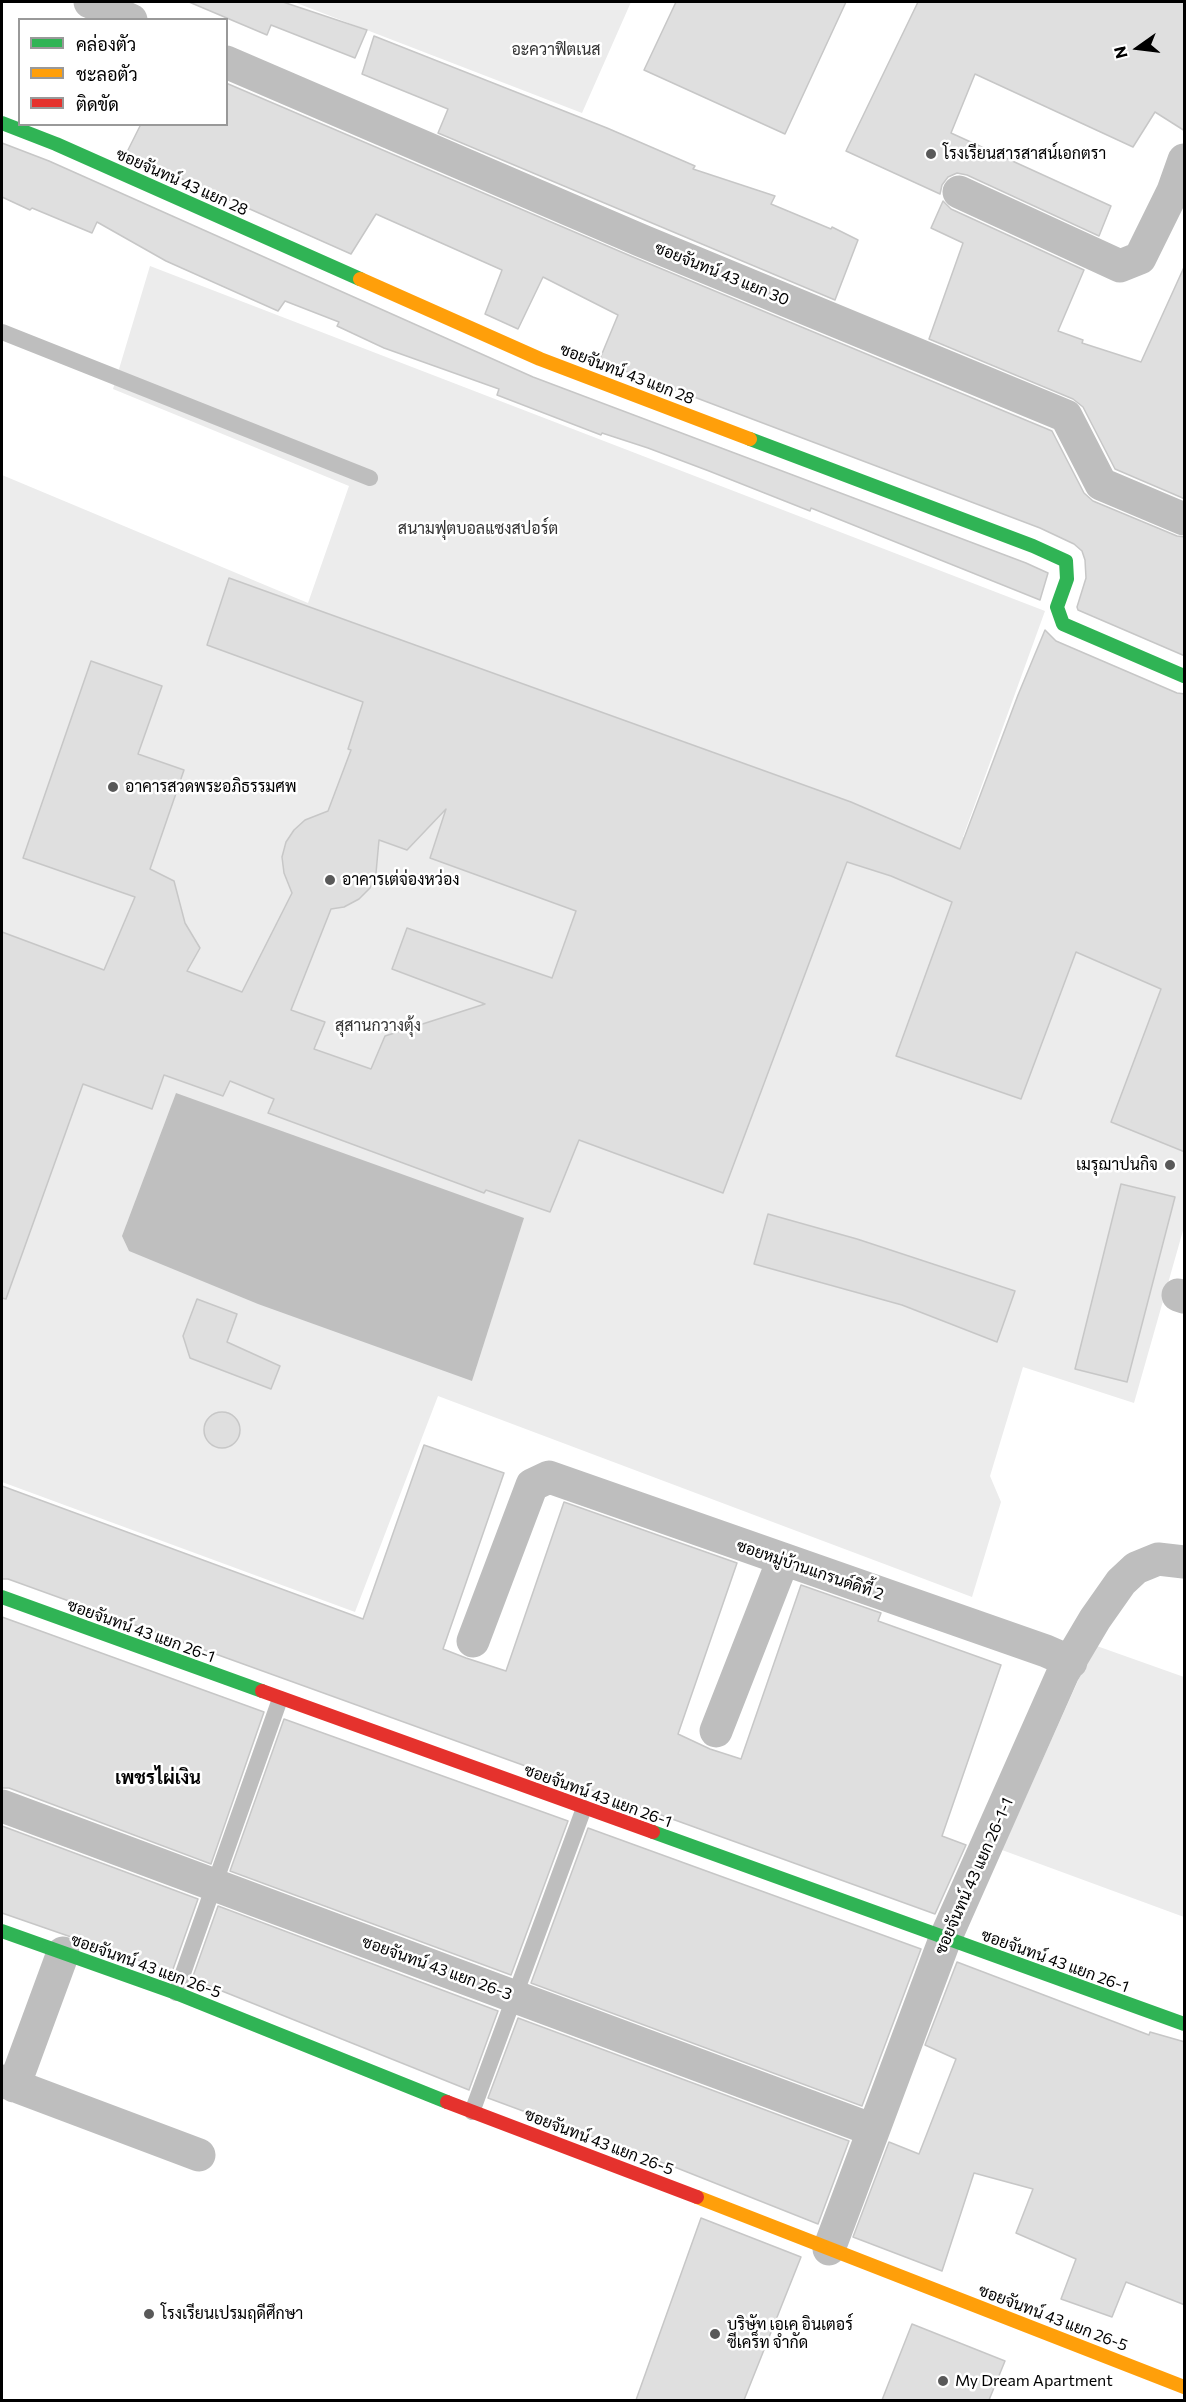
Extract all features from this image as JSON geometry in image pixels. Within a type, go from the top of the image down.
[{"type":"street","points":[[90,2],[126,18]]},
{"type":"street","name":"ซอยจันทน์ 43 แยก 30","points":[[228,63],[640,240],[1066,416],[1101,484],[1185,519]]},
{"type":"street","name":"ซอยจันทน์ 43 แยก 28","points":[[2,123],[56,144],[540,359],[1033,546],[1066,561],[1067,579],[1057,607],[1063,624],[1185,676]]},
{"type":"street","points":[[959,192],[1120,266],[1140,258],[1182,174]]},
{"type":"street","name":"ซอยหมู่บ้านแกรนด์ดิที้ 2","points":[[473,1641],[532,1485],[549,1477],[1046,1651],[1071,1662]]},
{"type":"street","name":"ซอยจันทน์ 43 แยก 26-1-1","points":[[829,2249],[945,1939],[1063,1673],[1095,1619],[1121,1582],[1136,1568],[1158,1559],[1185,1562]]},
{"type":"street","points":[[716,1731],[783,1560]]},
{"type":"street","name":"ซอยจันทน์ 43 แยก 26-1","points":[[2,1597],[1185,2024]]},
{"type":"street","name":"ซอยจันทน์ 43 แยก 26-3","points":[[2,1806],[873,2130]]},
{"type":"street","name":"ซอยจันทน์ 43 แยก 26-5","points":[[2,1931],[176,1993],[472,2112],[1185,2387]]},
{"type":"street","points":[[63,1953],[8,2084],[199,2155]]},
{"type":"lane","points":[[2,332],[370,478]]},
{"type":"lane","points":[[176,1993],[280,1699]]},
{"type":"lane","points":[[472,2112],[584,1808]]},
{"type":"green space","name":"อะควาฟิตเนส","points":[[294,2],[631,2],[582,113]]},
{"type":"green space","name":"สุสานกวางตุ้ง","points":[[150,266],[1045,611],[963,837],[1184,916],[1184,1227],[1134,1403],[1023,1367],[990,1476],[1001,1502],[972,1597],[438,1396],[355,1612],[2,1482],[2,475],[308,603],[349,486],[113,389]]},
{"type":"green space","points":[[1094,1645],[1184,1677],[1184,1917],[1002,1850]]},
{"type":"shaded area","points":[[176,1093],[524,1218],[472,1381],[258,1304],[129,1251],[122,1236]]},
{"type":"building","points":[[189,2],[283,2],[367,30],[355,58],[271,25],[267,35]]},
{"type":"building","points":[[676,2],[846,2],[785,134],[644,70]]},
{"type":"building","points":[[918,2],[1185,2],[1185,131],[1155,112],[1133,147],[975,74],[951,133],[1111,206],[1099,236],[967,175],[957,173],[948,177],[942,185],[940,194],[846,151]]},
{"type":"building","points":[[374,36],[607,128],[695,166],[693,169],[775,196],[771,204],[831,229],[832,227],[858,240],[835,300],[438,133],[448,109],[362,74]]},
{"type":"building","points":[[228,84],[633,257],[1052,431],[1084,493],[1093,501],[1177,536],[1185,537],[1185,656],[1078,610],[1086,578],[1085,560],[1082,551],[1074,544],[1040,528],[599,361],[618,315],[543,277],[518,329],[485,314],[502,270],[376,214],[351,254],[126,154],[140,126],[228,126]]},
{"type":"building","points":[[2,143],[49,161],[533,377],[1026,563],[1048,573],[1040,600],[811,508],[810,511],[648,448],[602,433],[601,435],[497,395],[499,389],[384,348],[337,326],[339,322],[285,301],[278,311],[166,261],[97,222],[92,233],[32,208],[30,210],[2,197]]},
{"type":"building","points":[[943,201],[951,209],[1084,270],[1058,331],[1083,340],[1082,343],[1141,362],[1185,265],[1185,499],[1115,469],[1083,407],[1073,399],[929,339],[963,243],[931,228]]},
{"type":"building","points":[[229,578],[851,802],[960,849],[1045,630],[1056,641],[1177,693],[1185,694],[1185,1152],[1111,1122],[1161,989],[1076,952],[1021,1099],[896,1056],[952,902],[891,876],[847,862],[723,1193],[579,1140],[550,1212],[486,1190],[484,1193],[268,1113],[274,1099],[230,1081],[223,1096],[164,1075],[152,1109],[83,1084],[6,1299],[2,1298],[2,932],[104,970],[135,897],[23,858],[91,661],[162,686],[138,754],[184,770],[150,869],[174,881],[185,923],[200,948],[187,971],[242,992],[292,893],[284,873],[282,857],[286,842],[305,820],[328,811],[351,750],[348,749],[363,702],[207,645]],"holes":[[[446,809],[430,858],[576,911],[552,978],[407,928],[392,969],[485,1004],[385,1036],[371,1069],[314,1049],[325,1022],[291,1010],[331,909],[344,907],[359,899],[370,888],[376,873],[379,840],[407,850]]]},
{"type":"building","points":[[1121,1184],[1175,1197],[1127,1382],[1075,1369]]},
{"type":"building","points":[[768,1214],[857,1239],[1015,1291],[997,1342],[902,1305],[754,1264]]},
{"type":"building","points":[[197,1299],[237,1314],[227,1342],[280,1366],[271,1389],[190,1358],[183,1336]]},
{"type":"building","points":[[222,1412],[234,1418],[240,1430],[234,1442],[222,1448],[210,1442],[204,1430],[210,1418]]},
{"type":"building","points":[[424,1445],[504,1473],[443,1649],[466,1658],[506,1671],[564,1502],[737,1563],[678,1734],[710,1749],[741,1759],[801,1585],[881,1613],[878,1621],[1001,1665],[942,1836],[966,1845],[935,1914],[8,1579],[2,1579],[2,1486],[363,1619]]},
{"type":"building","points":[[2,1617],[264,1712],[211,1864],[9,1788],[2,1788]]},
{"type":"building","points":[[284,1719],[568,1821],[511,1975],[230,1871]]},
{"type":"building","points":[[2,1826],[198,1899],[172,1972],[2,1913]]},
{"type":"building","points":[[588,1828],[921,1949],[862,2106],[531,1983]]},
{"type":"building","points":[[218,1906],[498,2011],[469,2090],[192,1979]]},
{"type":"building","points":[[957,1962],[1149,2035],[1150,2032],[1185,2042],[1185,2305],[1126,2282],[1112,2317],[1061,2299],[1076,2259],[1016,2233],[1033,2189],[974,2173],[942,2271],[853,2237],[889,2142],[919,2154],[956,2059],[925,2045]]},
{"type":"building","points":[[518,2018],[849,2141],[818,2224],[677,2168],[488,2098]]},
{"type":"building","name":"บริษัท เอเค อินเตอร์ ซีเคร็ท จำกัด","points":[[701,2218],[801,2257],[744,2400],[636,2400]]},
{"type":"building","name":"My Dream Apartment","points":[[912,2324],[1005,2361],[989,2400],[882,2400]]},
{"type":"traffic: fast","points":[[2,123],[56,144],[360,279]]},
{"type":"traffic: fast","points":[[750,439],[1033,546],[1066,561],[1067,579],[1057,607],[1063,624],[1184,676]]},
{"type":"traffic: fast","points":[[2,1597],[262,1691]]},
{"type":"traffic: fast","points":[[653,1832],[1184,2024]]},
{"type":"traffic: fast","points":[[2,1931],[176,1993],[447,2102]]},
{"type":"traffic: slow","points":[[360,279],[540,359],[750,439]]},
{"type":"traffic: slow","points":[[697,2197],[1184,2387]]},
{"type":"traffic: jam","points":[[262,1691],[653,1832]]},
{"type":"traffic: jam","points":[[447,2102],[697,2197]]},
{"type":"place","name":"โรงเรียนสารสาสน์เอกตรา","points":[[931,154]]},
{"type":"place","name":"อาคารสวดพระอภิธรรมศพ","points":[[113,787]]},
{"type":"place","name":"อาคารเต่จ่องหว่อง","points":[[330,880]]},
{"type":"place","name":"เมรุฌาปนกิจ","points":[[1170,1165]]},
{"type":"place","name":"โรงเรียนเปรมฤดีศึกษา","points":[[149,2314]]},
{"type":"place","name":"บริษัท เอเค อินเตอร์ ซีเคร็ท จำกัด","points":[[715,2334]]},
{"type":"place","name":"My Dream Apartment","points":[[943,2381]]},
{"type":"district","name":"เพชรไผ่เงิน","points":[[158,1778]]},
{"type":"park label","name":"สนามฟุตบอลแซงสปอร์ต","points":[[478,529]]}]
